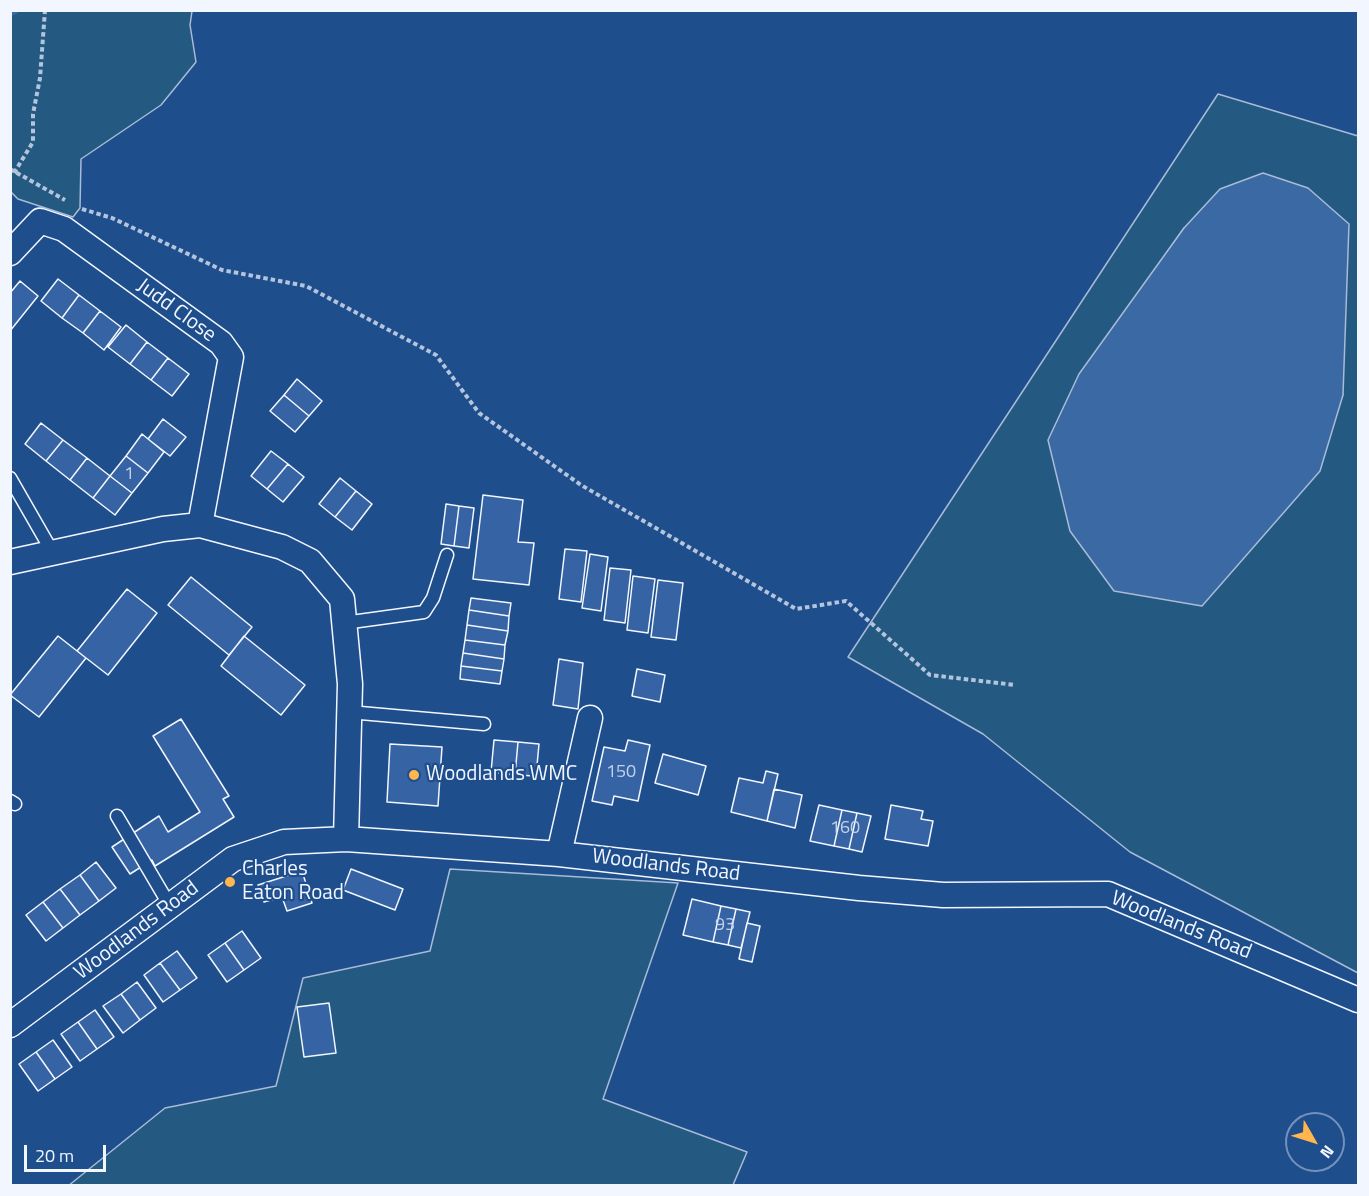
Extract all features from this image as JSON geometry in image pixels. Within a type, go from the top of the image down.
[{"type":"street","name":"Judd Close","points":[[10,253],[40,221],[64,229],[221,343],[231,357],[200,525]]},
{"type":"street","points":[[10,562],[163,529],[200,525],[282,547],[310,561],[342,599],[350,684],[346,839]]},
{"type":"street","points":[[559,854],[590,718]]},
{"type":"street","name":"Woodlands Road","points":[[10,1025],[233,859],[284,842],[346,839],[559,854],[933,894],[1108,894],[1359,1000]]},
{"type":"lane","points":[[10,478],[53,553]]},
{"type":"lane","points":[[344,623],[424,612],[433,598],[447,555]]},
{"type":"lane","points":[[349,712],[484,724]]},
{"type":"lane","points":[[117,816],[170,906]]},
{"type":"path","points":[[45,10],[40,78],[33,114],[33,142],[12,171],[81,208],[112,218],[222,270],[306,286],[436,355],[479,413],[581,485],[796,609],[846,601],[930,675],[1015,685]]},
{"type":"shaded area","points":[[10,11],[192,11],[190,25],[196,62],[161,105],[81,159],[80,208],[73,217],[18,199],[11,192]]},
{"type":"shaded area","points":[[1218,94],[1358,136],[1358,973],[1130,852],[983,734],[848,657]],"holes":[[[1184,228],[1343,395],[1136,297]]]},
{"type":"shaded area","points":[[1263,173],[1308,188],[1349,224],[1343,395],[1320,471],[1202,606],[1114,591],[1070,531],[1048,440],[1079,374],[1184,228],[1220,189]]},
{"type":"shaded area","points":[[450,869],[678,883],[603,1099],[747,1152],[733,1185],[68,1186],[165,1108],[276,1086],[303,978],[430,951]]},
{"type":"building","points":[[58,279],[79,295],[62,318],[41,301]]},
{"type":"building","points":[[20,281],[38,296],[10,331],[10,293]]},
{"type":"building","points":[[79,295],[100,311],[83,333],[62,318]]},
{"type":"building","points":[[100,311],[121,327],[104,350],[83,333]]},
{"type":"building","points":[[126,325],[147,342],[130,364],[108,347]]},
{"type":"building","points":[[147,342],[168,358],[151,380],[130,364]]},
{"type":"building","points":[[168,358],[189,374],[172,396],[151,380]]},
{"type":"building","points":[[297,379],[322,401],[309,416],[284,395]]},
{"type":"building","points":[[284,395],[309,416],[295,432],[270,411]]},
{"type":"building","points":[[163,419],[186,437],[170,456],[148,439]]},
{"type":"building","points":[[41,423],[63,440],[46,461],[25,444]]},
{"type":"building","points":[[142,434],[164,452],[148,473],[126,456]]},
{"type":"building","points":[[63,440],[87,458],[70,480],[46,461]]},
{"type":"building","points":[[271,451],[288,464],[267,489],[251,476]]},
{"type":"building","points":[[126,456],[148,473],[132,493],[110,476]]},
{"type":"building","points":[[87,458],[110,476],[93,498],[70,480]]},
{"type":"building","points":[[288,464],[304,477],[283,502],[267,489]]},
{"type":"building","points":[[110,476],[132,493],[115,515],[93,498]]},
{"type":"building","points":[[340,478],[356,491],[335,517],[319,504]]},
{"type":"building","points":[[356,491],[372,504],[352,530],[335,517]]},
{"type":"building","points":[[483,495],[523,500],[518,542],[534,543],[529,585],[473,579]]},
{"type":"building","points":[[446,504],[459,506],[454,546],[441,544]]},
{"type":"building","points":[[459,506],[474,508],[469,548],[454,546]]},
{"type":"building","points":[[565,549],[587,551],[581,602],[559,599]]},
{"type":"building","points":[[590,554],[608,557],[601,611],[582,608]]},
{"type":"building","points":[[610,568],[631,570],[625,623],[604,620]]},
{"type":"building","points":[[633,576],[655,579],[648,633],[627,630]]},
{"type":"building","points":[[191,577],[252,627],[229,655],[168,605]]},
{"type":"building","points":[[658,580],[683,583],[676,640],[651,637]]},
{"type":"building","points":[[127,589],[157,613],[108,675],[77,651]]},
{"type":"building","points":[[471,598],[511,603],[509,616],[469,610]]},
{"type":"building","points":[[469,610],[509,616],[508,631],[467,625]]},
{"type":"building","points":[[467,625],[508,631],[505,645],[465,640]]},
{"type":"building","points":[[58,636],[86,658],[39,717],[10,695]]},
{"type":"building","points":[[244,636],[305,685],[281,715],[221,666]]},
{"type":"building","points":[[465,640],[505,645],[504,659],[463,653]]},
{"type":"building","points":[[463,653],[504,659],[502,671],[461,666]]},
{"type":"building","points":[[559,659],[583,663],[578,709],[553,705]]},
{"type":"building","points":[[461,666],[502,671],[500,684],[460,679]]},
{"type":"building","points":[[637,669],[665,675],[660,702],[632,696]]},
{"type":"building","points":[[181,719],[229,796],[223,799],[234,817],[155,866],[152,860],[130,874],[112,847],[159,816],[168,832],[200,812],[153,736]]},
{"type":"building","points":[[494,740],[518,742],[515,775],[491,772]]},
{"type":"building","points":[[628,740],[650,745],[638,801],[614,796],[612,805],[592,801],[604,747],[625,751]]},
{"type":"building","points":[[518,742],[539,744],[536,776],[515,775]]},
{"type":"building","name":"Woodlands WMC","points":[[390,744],[442,747],[438,806],[387,802]]},
{"type":"building","points":[[663,754],[706,766],[698,795],[655,783]]},
{"type":"building","points":[[766,771],[778,774],[767,821],[731,812],[739,778],[763,783]]},
{"type":"building","points":[[774,789],[802,795],[795,828],[767,821]]},
{"type":"building","points":[[819,805],[842,810],[834,846],[810,841]]},
{"type":"building","points":[[891,805],[923,811],[921,819],[933,821],[928,846],[885,839]]},
{"type":"building","points":[[842,810],[857,813],[849,849],[834,846]]},
{"type":"building","points":[[857,813],[871,816],[862,852],[849,849]]},
{"type":"building","points":[[96,862],[116,888],[99,901],[80,875]]},
{"type":"building","points":[[351,869],[403,889],[395,910],[343,890]]},
{"type":"building","points":[[302,871],[312,903],[287,911],[282,897],[264,902],[258,885]]},
{"type":"building","points":[[80,875],[99,901],[80,915],[60,889]]},
{"type":"building","points":[[60,889],[80,915],[63,928],[43,902]]},
{"type":"building","points":[[692,899],[721,906],[713,942],[683,935]]},
{"type":"building","points":[[43,902],[63,928],[46,941],[26,915]]},
{"type":"building","points":[[721,906],[736,909],[728,945],[713,942]]},
{"type":"building","points":[[736,909],[750,912],[741,948],[728,945]]},
{"type":"building","points":[[747,923],[760,926],[752,962],[739,959]]},
{"type":"building","points":[[242,931],[261,958],[244,970],[225,943]]},
{"type":"building","points":[[225,943],[244,970],[227,982],[208,955]]},
{"type":"building","points":[[177,951],[197,978],[180,990],[160,963]]},
{"type":"building","points":[[160,963],[180,990],[163,1002],[144,975]]},
{"type":"building","points":[[137,982],[156,1008],[140,1020],[121,994]]},
{"type":"building","points":[[121,994],[140,1020],[123,1033],[103,1006]]},
{"type":"building","points":[[329,1003],[336,1053],[304,1057],[297,1007]]},
{"type":"building","points":[[95,1010],[114,1037],[97,1049],[78,1022]]},
{"type":"building","points":[[78,1022],[97,1049],[80,1061],[61,1034]]},
{"type":"building","points":[[53,1040],[72,1067],[55,1079],[36,1052]]},
{"type":"building","points":[[36,1052],[55,1079],[38,1091],[19,1064]]},
{"type":"waterway","points":[[10,12],[15,10]]},
{"type":"place","name":"Woodlands WMC","points":[[414,775]]},
{"type":"place","name":"Charles Eaton Road","points":[[230,882]]}]
